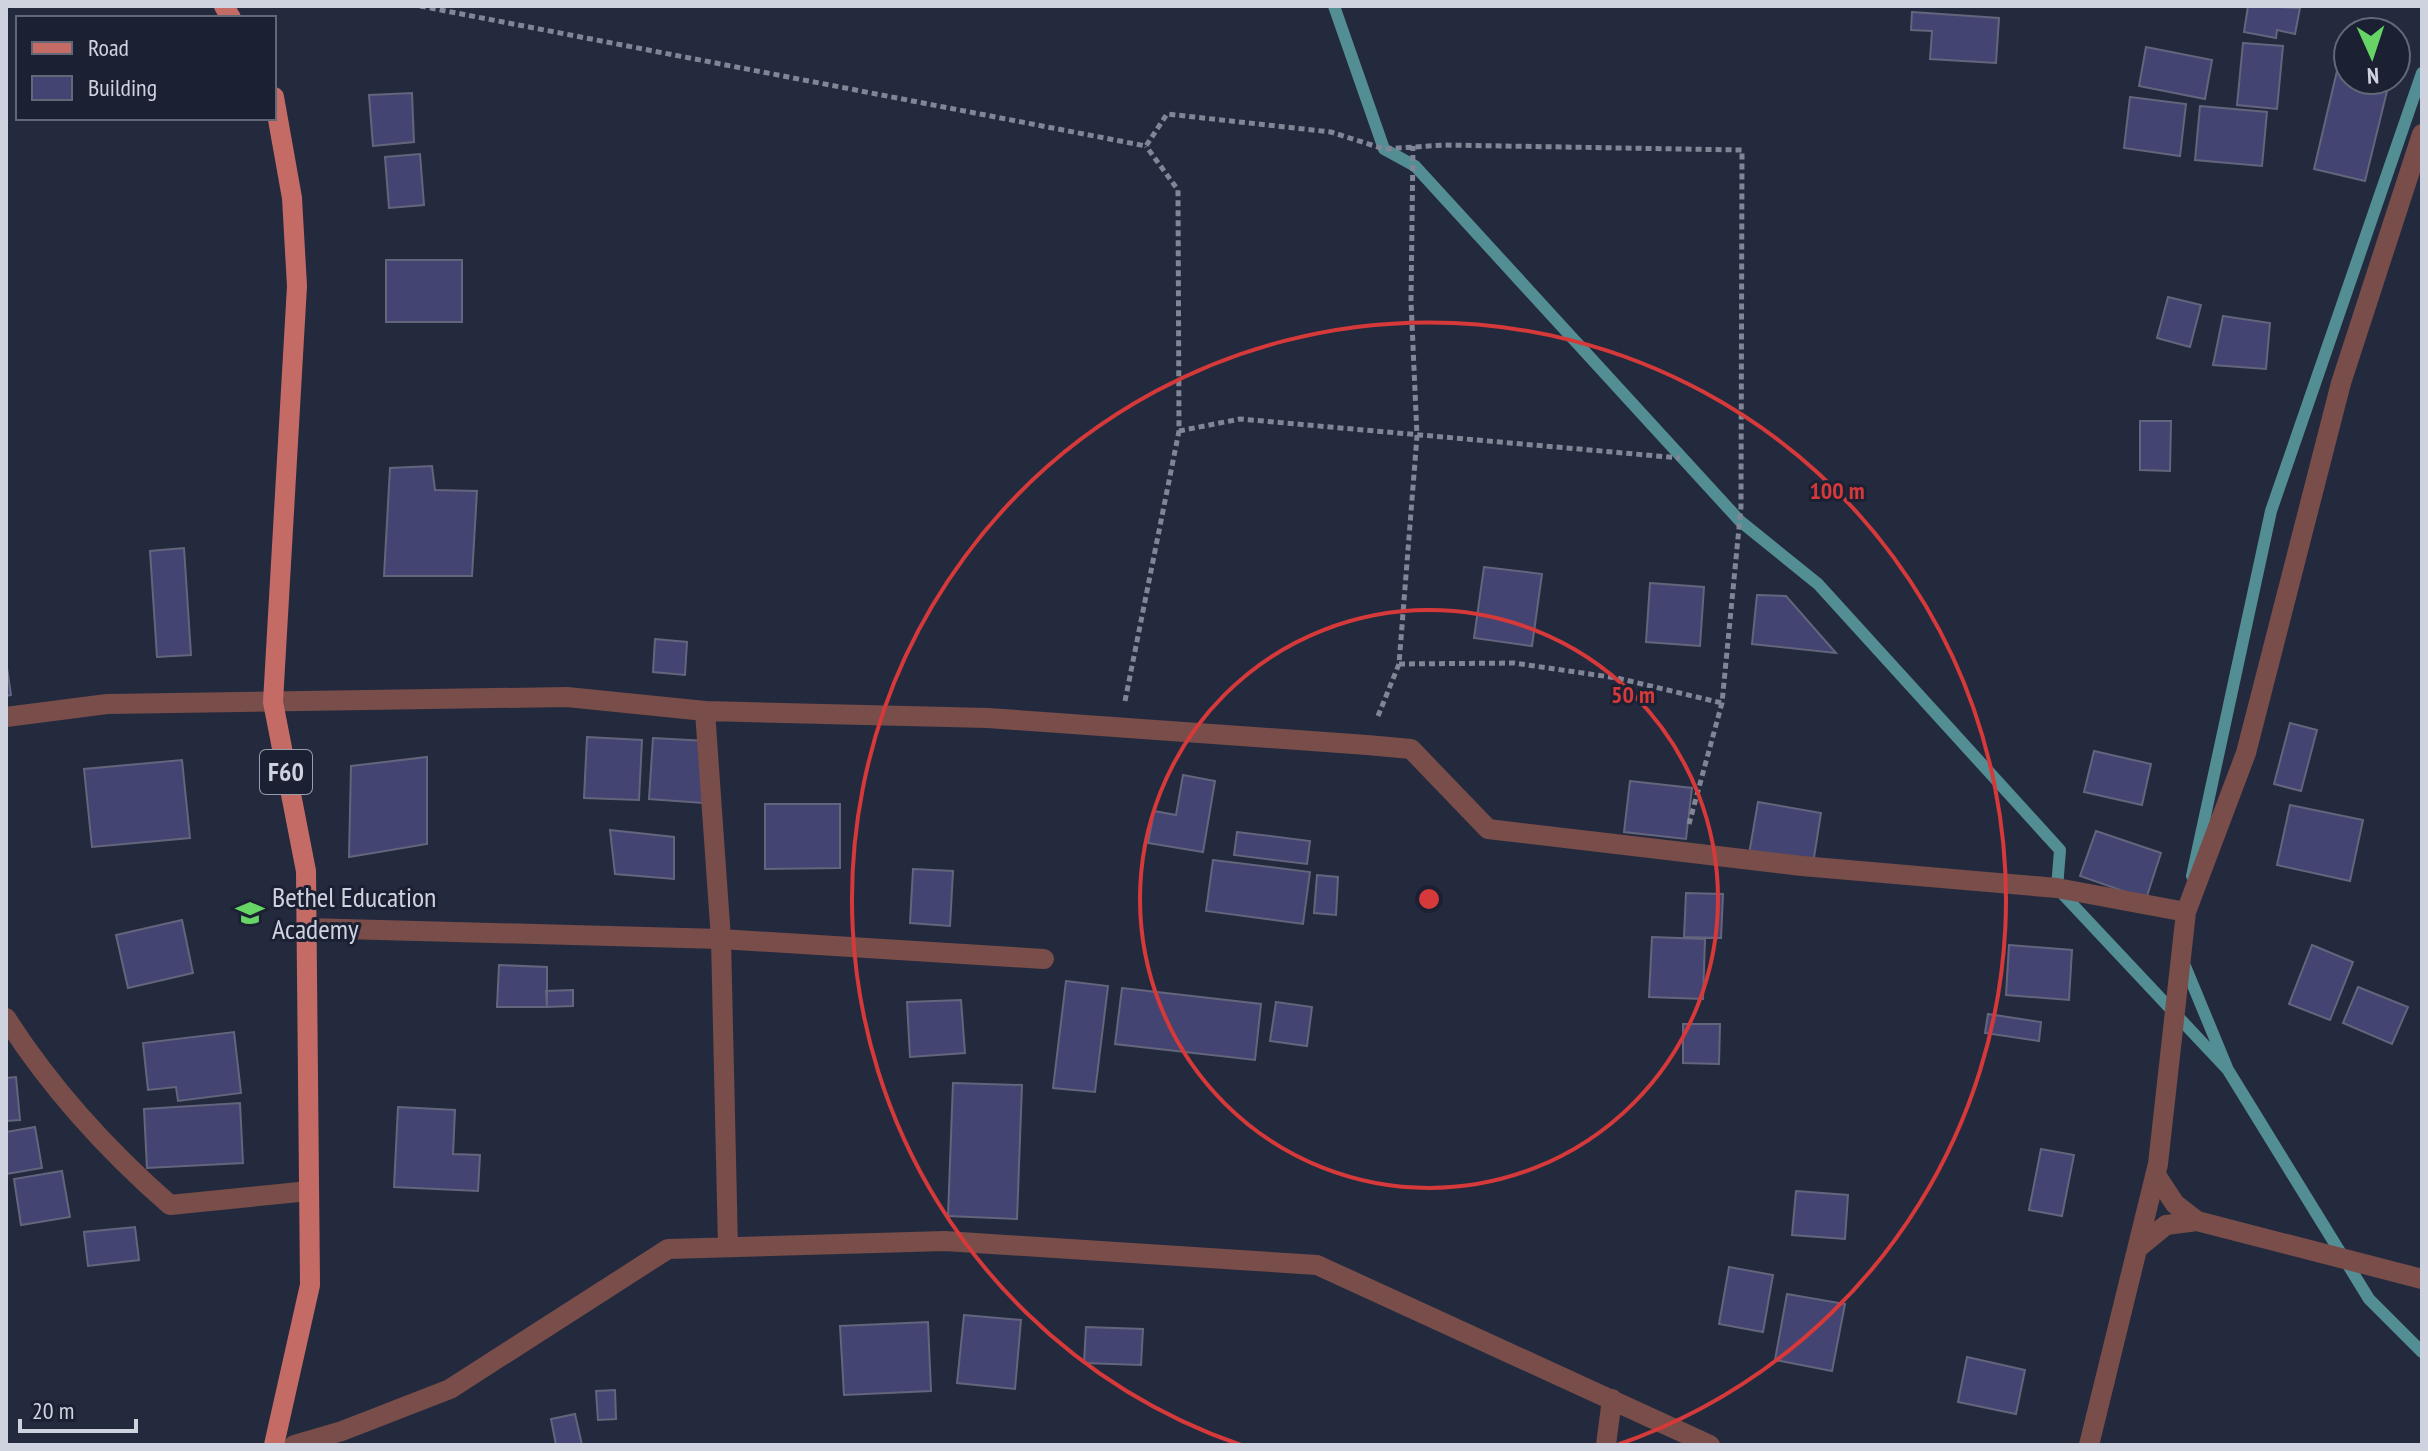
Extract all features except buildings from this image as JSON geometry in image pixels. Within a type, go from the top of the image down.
[{"type":"main road","name":"F60","points":[[274,1445],[310,1285],[306,871],[273,702],[297,286],[292,198],[276,108]]},
{"type":"street","points":[[2089,1445],[2156,1175],[2186,912],[2246,753],[2341,383],[2422,134]]},
{"type":"street","points":[[6,717],[107,704],[567,697],[705,711],[988,718],[1367,745],[1411,749],[1488,829],[1681,853],[2057,888],[2186,912]]},
{"type":"street","points":[[705,711],[721,939],[728,1247]]},
{"type":"street","points":[[306,928],[721,939],[1044,959]]},
{"type":"street","points":[[6,1018],[34,1061],[113,1155],[170,1205],[309,1191]]},
{"type":"street","points":[[2156,1175],[2175,1204],[2197,1221]]},
{"type":"street","points":[[2138,1248],[2166,1225],[2197,1221],[2422,1279]]},
{"type":"street","points":[[294,1445],[342,1431],[450,1389],[668,1249],[945,1241],[1317,1265],[1710,1445]]},
{"type":"street","points":[[1606,1445],[1612,1399]]},
{"type":"path","points":[[420,6],[1146,146],[1178,190],[1179,431],[1120,727]]},
{"type":"path","points":[[1146,146],[1167,114],[1331,132],[1384,149],[1413,146],[1742,150],[1741,507],[1722,703],[1681,853]]},
{"type":"path","points":[[1367,745],[1399,664],[1417,436],[1411,301],[1413,146]]},
{"type":"path","points":[[1179,431],[1240,419],[1680,458]]},
{"type":"path","points":[[1399,664],[1453,662],[1538,666],[1617,678],[1722,703]]},
{"type":"waterway","points":[[1334,6],[1384,149],[1415,166],[1740,521],[1818,584],[2060,850],[2057,888],[2228,1070]]},
{"type":"waterway","points":[[2192,876],[2271,511],[2422,73]]},
{"type":"waterway","points":[[2185,966],[2228,1070],[2369,1299],[2422,1352]]},
{"type":"place","name":"Bethel Education Academy","points":[[250,913]]}]
